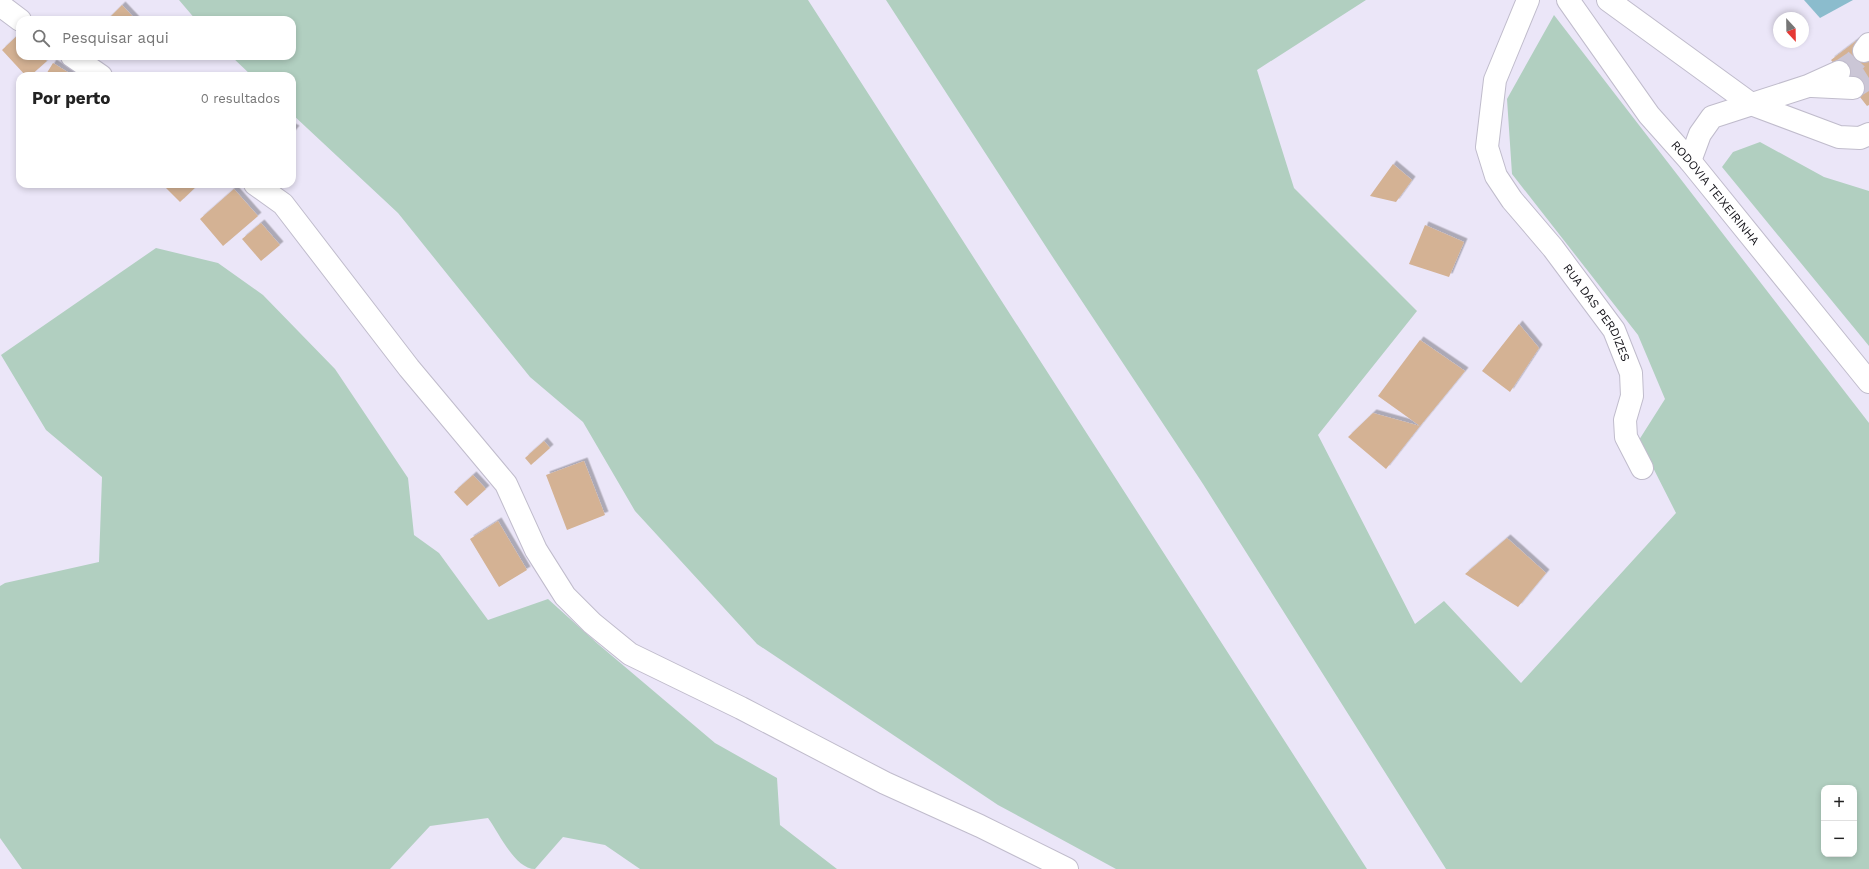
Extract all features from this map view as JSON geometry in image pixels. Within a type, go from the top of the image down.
[{"type":"street","name":"RUA DAS PERDIZES","points":[[1528,0],[1495,80],[1487,148],[1496,176],[1512,200],[1553,248],[1614,330],[1632,373],[1632,396],[1625,420],[1626,436],[1642,468]]},
{"type":"street","name":"RODOVIA TEIXEIRINHA","points":[[1568,0],[1649,115],[1690,161],[1869,382]]},
{"type":"street","points":[[1608,0],[1751,104],[1839,137],[1860,138],[1869,134]]},
{"type":"street","points":[[0,5],[16,17]]},
{"type":"street","points":[[78,60],[95,72]]},
{"type":"street","points":[[1690,161],[1700,134],[1712,117],[1808,86],[1839,72]]},
{"type":"street","points":[[1808,86],[1853,88]]},
{"type":"street","points":[[261,188],[283,204],[409,368],[506,484],[536,550],[565,596],[592,623],[630,654],[741,708],[885,783],[980,826],[1067,869]]},
{"type":"green space","points":[[179,0],[808,0],[1367,869],[1116,869],[998,805],[757,644],[635,511],[583,422],[530,377],[398,213],[296,118],[296,72],[248,72],[235,60],[296,60],[296,16],[193,16]]},
{"type":"green space","points":[[886,0],[1366,0],[1257,70],[1294,188],[1417,311],[1318,435],[1415,624],[1444,601],[1521,683],[1676,513],[1639,440],[1665,399],[1638,335],[1512,174],[1507,99],[1554,15],[1869,423],[1869,869],[1446,869],[1203,484],[1052,256]]},
{"type":"green space","points":[[1760,142],[1824,177],[1869,191],[1869,346],[1722,167],[1733,152]]},
{"type":"green space","points":[[156,248],[218,263],[263,295],[335,369],[408,478],[414,535],[439,553],[488,620],[548,599],[598,644],[715,743],[777,778],[780,825],[837,869],[640,869],[605,845],[563,837],[535,869],[521,863],[514,857],[488,818],[430,826],[390,869],[22,869],[0,838],[0,586],[5,583],[99,562],[102,477],[46,430],[1,355]]},
{"type":"water","points":[[1804,0],[1853,0],[1820,18]]},
{"type":"building","points":[[122,5],[132,16],[111,16]]},
{"type":"building","points":[[16,37],[16,60],[47,61],[35,72],[22,72],[2,50]]},
{"type":"building","points":[[1856,41],[1869,58],[1869,105],[1867,106],[1831,60]]},
{"type":"building","points":[[53,63],[68,72],[47,72]]},
{"type":"building","points":[[1393,164],[1412,180],[1396,202],[1370,196]]},
{"type":"building","points":[[166,188],[195,188],[180,202]]},
{"type":"building","points":[[234,189],[258,216],[223,246],[200,219]]},
{"type":"building","points":[[261,223],[280,245],[261,261],[242,239]]},
{"type":"building","points":[[1425,225],[1464,242],[1449,277],[1409,264]]},
{"type":"building","points":[[1519,324],[1539,348],[1510,392],[1482,371]]},
{"type":"building","points":[[1420,340],[1465,371],[1420,426],[1378,396]]},
{"type":"building","points":[[1373,413],[1420,426],[1386,469],[1348,437]]},
{"type":"building","points":[[544,441],[550,448],[531,465],[525,458]]},
{"type":"building","points":[[584,461],[605,515],[567,530],[546,475]]},
{"type":"building","points":[[473,475],[486,489],[467,506],[454,492]]},
{"type":"building","points":[[498,521],[527,570],[499,587],[470,539]]},
{"type":"building","points":[[1507,538],[1546,573],[1518,607],[1465,574]]},
{"type":"tunnel","points":[[1839,72],[1854,62],[1864,51]]},
{"type":"tunnel","points":[[1853,88],[1869,78]]}]
